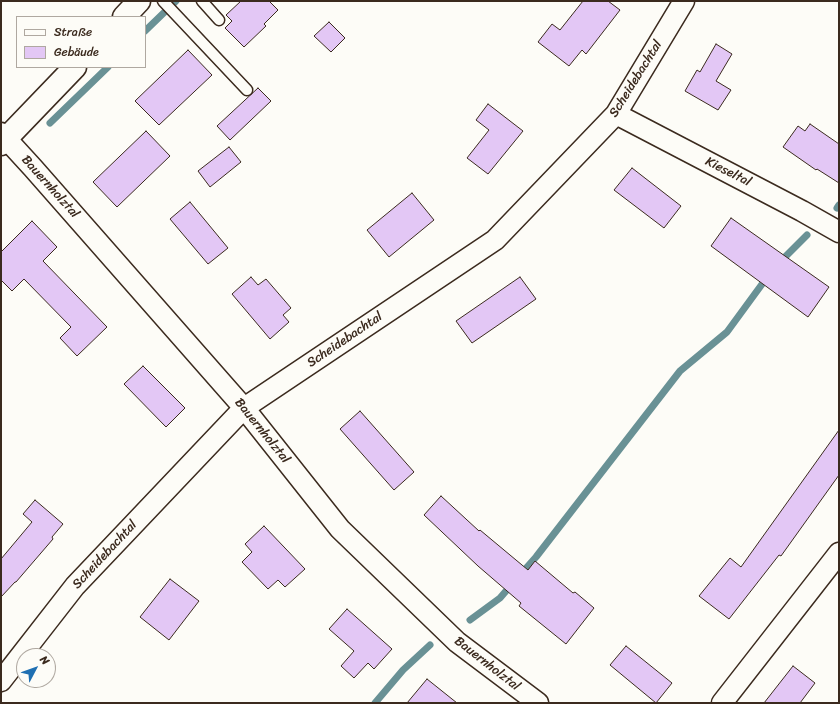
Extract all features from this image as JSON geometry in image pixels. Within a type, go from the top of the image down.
[{"type":"street","points":[[125,16],[139,1]]},
{"type":"street","name":"Scheidebachtal","points":[[1,681],[75,586],[244,408],[495,240],[616,114],[684,1]]},
{"type":"street","points":[[3,139],[74,68]]},
{"type":"street","name":"Kieseltal","points":[[616,114],[802,211],[839,232]]},
{"type":"street","name":"Bauernholztal","points":[[3,139],[244,408],[340,529],[457,642],[538,703]]},
{"type":"street","points":[[722,703],[839,552]]},
{"type":"lane","points":[[202,1],[219,20]]},
{"type":"lane","points":[[164,2],[247,90]]},
{"type":"building","points":[[241,1],[269,1],[278,10],[264,24],[266,26],[244,47],[225,28],[232,21],[226,15]]},
{"type":"building","points":[[583,1],[608,1],[620,10],[586,54],[582,50],[569,66],[538,42],[552,24],[560,30]]},
{"type":"building","points":[[329,22],[345,38],[331,52],[314,36]]},
{"type":"building","points":[[716,44],[732,54],[716,81],[731,90],[718,110],[685,91],[697,70],[700,72]]},
{"type":"building","points":[[188,50],[212,75],[159,125],[135,101]]},
{"type":"building","points":[[258,88],[271,101],[230,140],[217,126]]},
{"type":"building","points":[[488,104],[523,131],[488,174],[467,158],[489,130],[476,120]]},
{"type":"building","points":[[810,124],[839,144],[839,183],[817,169],[816,170],[783,147],[798,126],[805,131]]},
{"type":"building","points":[[146,131],[170,156],[117,207],[93,182]]},
{"type":"building","points":[[229,147],[241,162],[210,187],[198,171]]},
{"type":"building","points":[[632,168],[681,206],[664,228],[614,190]]},
{"type":"building","points":[[412,193],[434,220],[389,257],[367,230]]},
{"type":"building","points":[[190,202],[228,248],[208,264],[170,219]]},
{"type":"building","points":[[731,218],[829,287],[808,317],[711,246]]},
{"type":"building","points":[[32,221],[57,247],[43,261],[107,327],[77,356],[60,338],[71,327],[24,279],[12,291],[1,280],[1,252]]},
{"type":"building","points":[[251,277],[258,285],[266,279],[291,308],[283,315],[289,322],[270,339],[232,294]]},
{"type":"building","points":[[520,277],[536,299],[472,343],[456,321]]},
{"type":"building","points":[[143,366],[185,408],[166,427],[124,384]]},
{"type":"building","points":[[360,411],[414,472],[394,490],[340,429]]},
{"type":"building","points":[[839,430],[839,475],[781,556],[779,555],[729,619],[699,596],[730,558],[741,567]]},
{"type":"building","points":[[441,496],[479,531],[480,530],[528,570],[535,561],[573,593],[575,592],[594,608],[566,644],[519,606],[521,603],[478,566],[424,515]]},
{"type":"building","points":[[35,500],[63,524],[52,537],[53,539],[1,597],[1,559],[32,522],[23,514]]},
{"type":"building","points":[[264,526],[305,569],[285,587],[278,580],[268,589],[242,562],[252,552],[245,544]]},
{"type":"building","points":[[170,579],[199,601],[169,640],[140,617]]},
{"type":"building","points":[[347,609],[392,649],[374,669],[368,663],[354,678],[341,666],[354,651],[329,629]]},
{"type":"building","points":[[626,646],[672,683],[656,703],[610,665]]},
{"type":"building","points":[[793,666],[815,683],[800,703],[764,703]]},
{"type":"building","points":[[427,679],[457,703],[407,703]]},
{"type":"waterway","points":[[146,30],[176,1]]},
{"type":"waterway","points":[[50,123],[107,68]]},
{"type":"waterway","points":[[780,262],[807,235]]},
{"type":"waterway","points":[[520,575],[536,557],[680,371],[727,332],[768,276]]},
{"type":"waterway","points":[[470,620],[500,598],[512,584]]},
{"type":"waterway","points":[[375,703],[403,670],[430,645]]}]
